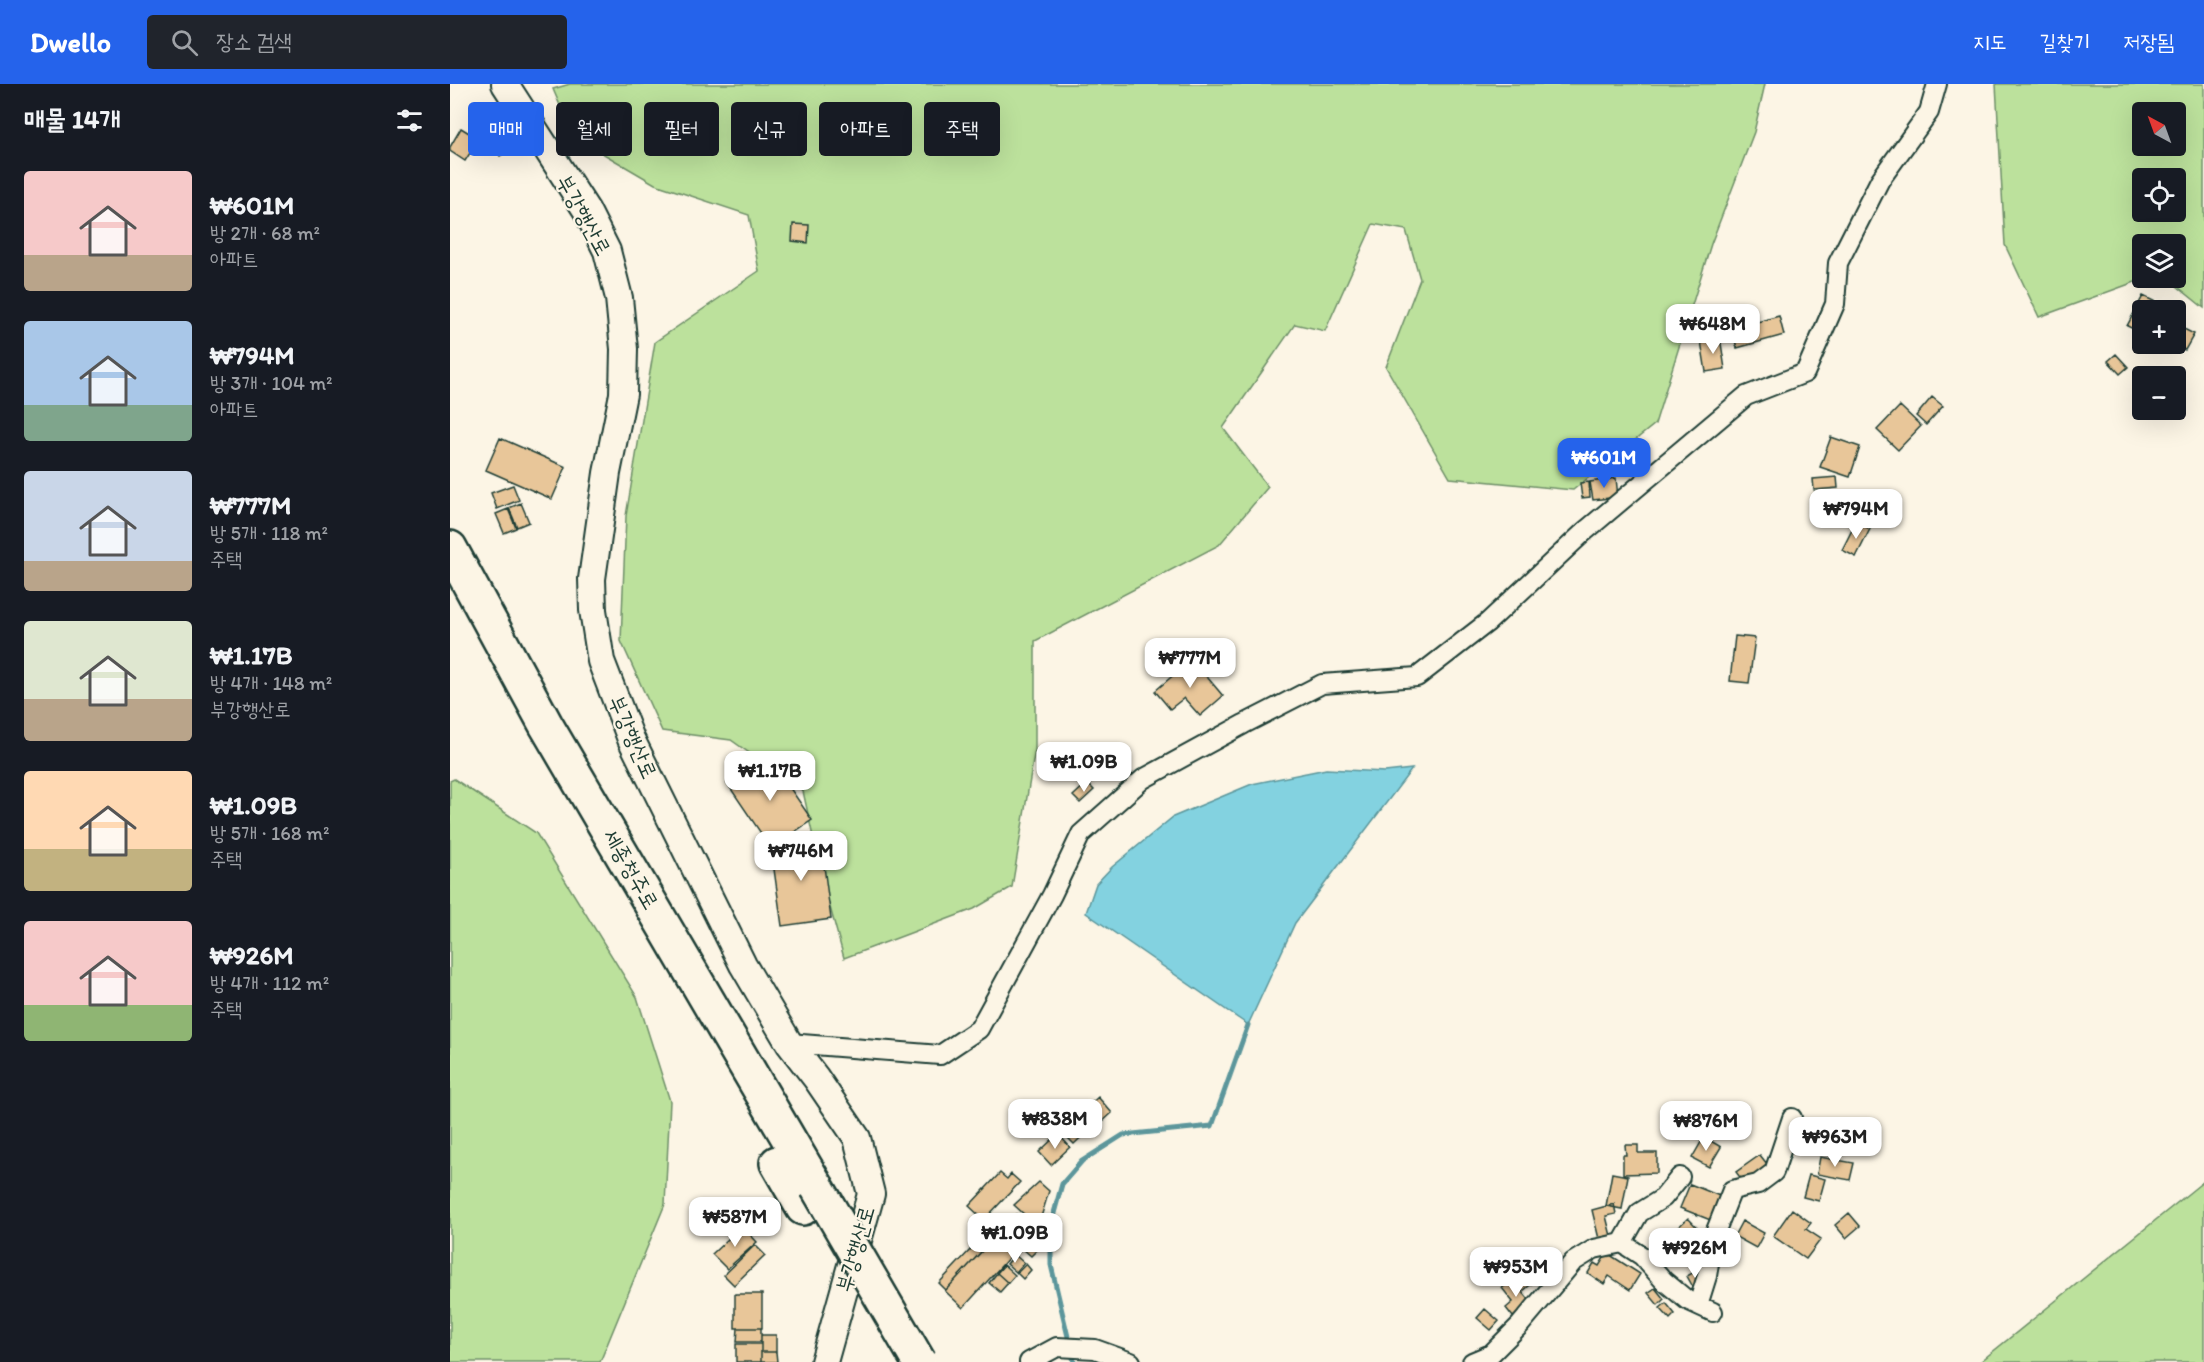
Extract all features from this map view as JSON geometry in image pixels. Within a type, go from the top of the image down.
[{"type":"highway","name":"세종청주로","points":[[450,548],[810,1198]]},
{"type":"highway","name":"세종청주로","points":[[450,595],[810,1198]]},
{"type":"highway","points":[[810,1198],[892,1362]]},
{"type":"highway","points":[[810,1198],[919,1362]]},
{"type":"street","name":"부강행산로","points":[[505,84],[587,211],[607,251],[619,298],[624,350],[622,394],[607,473],[592,579],[593,610],[601,661],[631,739],[743,965],[789,1043],[857,1138],[871,1194],[824,1362]]},
{"type":"street","points":[[789,1043],[940,1055],[979,1029],[1052,895],[1082,834],[1143,779],[1322,684],[1418,677],[1488,622],[1584,532],[1746,396],[1805,373],[1835,304],[1838,263],[1880,180],[1929,112],[1937,84]]},
{"type":"street","points":[[1472,1362],[1491,1354],[1573,1262],[1594,1249],[1622,1243],[1642,1256],[1664,1281],[1687,1300],[1706,1308],[1707,1276],[1713,1238],[1732,1190],[1758,1184],[1774,1172],[1792,1118]]},
{"type":"street","points":[[1622,1243],[1639,1213],[1663,1198],[1680,1177]]},
{"type":"street","points":[[1029,1362],[1059,1347],[1095,1349],[1131,1362]]},
{"type":"green space","points":[[570,84],[1765,84],[1754,132],[1711,244],[1655,424],[1573,490],[1450,478],[1386,367],[1420,279],[1406,230],[1373,224],[1325,331],[1295,324],[1223,428],[1268,487],[1219,545],[1035,641],[1035,749],[1012,887],[974,909],[844,958],[822,878],[803,791],[731,740],[662,731],[621,641],[626,516],[655,342],[759,271],[749,215],[655,184],[607,156],[632,156],[632,102],[559,102],[553,89]]},
{"type":"green space","points":[[1996,84],[2204,84],[2204,308],[2179,288],[2186,288],[2186,234],[2132,234],[2132,283],[2039,317],[2005,245]]},
{"type":"green space","points":[[454,779],[536,833],[637,997],[670,1101],[665,1204],[600,1362],[450,1362],[450,781]]},
{"type":"green space","points":[[2204,1181],[2204,1362],[1980,1362]]},
{"type":"water","points":[[1326,769],[1385,772],[1412,769],[1295,923],[1248,1025],[1086,913],[1096,884],[1112,867],[1173,817],[1252,784]]},
{"type":"building","points":[[461,128],[468,132],[468,156],[465,161],[450,151]]},
{"type":"building","points":[[793,224],[809,225],[808,243],[792,241]]},
{"type":"building","points":[[1779,316],[1784,335],[1737,348],[1732,329]]},
{"type":"building","points":[[2132,317],[2132,328],[2127,326]]},
{"type":"building","points":[[2186,330],[2194,334],[2186,348]]},
{"type":"building","points":[[1720,337],[1725,369],[1706,372],[1701,341]]},
{"type":"building","points":[[2116,354],[2128,367],[2120,374],[2108,361]]},
{"type":"building","points":[[1932,397],[1943,406],[1926,425],[1916,416]]},
{"type":"building","points":[[1900,406],[1921,426],[1898,450],[1877,430]]},
{"type":"building","points":[[1831,437],[1860,447],[1850,477],[1820,467]]},
{"type":"building","points":[[500,438],[566,467],[552,499],[486,470]]},
{"type":"building","points":[[1617,466],[1617,475],[1606,476],[1606,467]]},
{"type":"building","points":[[1837,477],[1838,488],[1814,490],[1813,479]]},
{"type":"building","points":[[1616,478],[1618,497],[1593,500],[1590,482]]},
{"type":"building","points":[[1589,482],[1590,497],[1582,498],[1580,483]]},
{"type":"building","points":[[513,485],[519,500],[497,509],[491,493]]},
{"type":"building","points":[[521,503],[529,522],[517,527],[509,508]]},
{"type":"building","points":[[508,509],[516,528],[504,533],[496,514]]},
{"type":"building","points":[[1856,522],[1870,529],[1856,557],[1842,550]]},
{"type":"building","points":[[1735,636],[1755,638],[1749,683],[1730,681]]},
{"type":"building","points":[[1192,659],[1223,696],[1200,716],[1184,698],[1170,709],[1155,691]]},
{"type":"building","points":[[768,756],[812,820],[771,848],[727,783]]},
{"type":"building","points":[[1087,783],[1094,790],[1080,803],[1073,796]]},
{"type":"building","points":[[820,836],[831,919],[782,926],[771,848],[793,845],[792,840]]},
{"type":"building","points":[[1098,1097],[1112,1113],[1101,1123],[1087,1107]]},
{"type":"building","points":[[1080,1112],[1093,1126],[1074,1144],[1060,1130]]},
{"type":"building","points":[[1058,1134],[1070,1147],[1051,1165],[1039,1152]]},
{"type":"building","points":[[1704,1137],[1721,1147],[1709,1167],[1692,1158]]},
{"type":"building","points":[[1625,1145],[1638,1145],[1638,1153],[1657,1153],[1657,1173],[1623,1174]]},
{"type":"building","points":[[1760,1155],[1771,1169],[1742,1180],[1736,1172]]},
{"type":"building","points":[[1820,1157],[1854,1163],[1850,1180],[1817,1174]]},
{"type":"building","points":[[1000,1173],[1007,1179],[1011,1174],[1020,1182],[984,1220],[969,1206]]},
{"type":"building","points":[[1612,1173],[1628,1176],[1622,1209],[1606,1206]]},
{"type":"building","points":[[1809,1175],[1825,1179],[1819,1201],[1803,1197]]},
{"type":"building","points":[[1039,1182],[1049,1191],[1038,1227],[1014,1205]]},
{"type":"building","points":[[1690,1184],[1722,1197],[1713,1221],[1680,1208]]},
{"type":"building","points":[[1614,1204],[1616,1214],[1606,1216],[1611,1236],[1599,1239],[1592,1210]]},
{"type":"building","points":[[1792,1209],[1811,1223],[1806,1229],[1821,1239],[1806,1259],[1773,1236]]},
{"type":"building","points":[[1849,1213],[1860,1226],[1846,1238],[1835,1225]]},
{"type":"building","points":[[1016,1214],[1034,1230],[963,1308],[945,1291]]},
{"type":"building","points":[[1688,1218],[1709,1240],[1694,1254],[1673,1232]]},
{"type":"building","points":[[1742,1221],[1764,1233],[1756,1248],[1734,1236]]},
{"type":"building","points":[[742,1226],[757,1242],[727,1269],[712,1254]]},
{"type":"building","points":[[988,1231],[995,1237],[946,1290],[939,1283]]},
{"type":"building","points":[[1671,1233],[1681,1243],[1656,1265],[1647,1255]]},
{"type":"building","points":[[1720,1235],[1733,1240],[1726,1258],[1713,1254]]},
{"type":"building","points":[[1030,1241],[1038,1249],[1031,1256],[1023,1249]]},
{"type":"building","points":[[755,1245],[765,1255],[734,1285],[724,1275]]},
{"type":"building","points":[[1607,1253],[1640,1274],[1630,1290],[1609,1276],[1604,1284],[1588,1273],[1594,1263],[1599,1266]]},
{"type":"building","points":[[1015,1255],[1024,1263],[1016,1272],[1007,1264]]},
{"type":"building","points":[[1026,1264],[1031,1270],[1023,1279],[1017,1273]]},
{"type":"building","points":[[1530,1264],[1541,1276],[1523,1291],[1513,1280]]},
{"type":"building","points":[[1004,1265],[1015,1275],[1008,1283],[997,1273]]},
{"type":"building","points":[[1696,1271],[1702,1282],[1693,1287],[1687,1276]]},
{"type":"building","points":[[997,1273],[1008,1283],[1000,1292],[989,1283]]},
{"type":"building","points":[[1513,1280],[1531,1302],[1513,1317],[1506,1308],[1513,1302],[1502,1288]]},
{"type":"building","points":[[1655,1288],[1664,1299],[1658,1305],[1648,1293]]},
{"type":"building","points":[[735,1294],[762,1294],[762,1328],[735,1328]]},
{"type":"building","points":[[1666,1303],[1675,1314],[1670,1319],[1660,1308]]},
{"type":"building","points":[[1485,1309],[1499,1321],[1491,1330],[1477,1318]]},
{"type":"building","points":[[738,1328],[761,1328],[761,1342],[737,1342]]},
{"type":"building","points":[[761,1335],[776,1335],[776,1352],[761,1352]]},
{"type":"building","points":[[736,1344],[761,1344],[761,1362],[736,1362]]},
{"type":"building","points":[[761,1352],[776,1352],[777,1362],[761,1362]]},
{"type":"waterway","points":[[1074,1362],[1051,1265],[1051,1224],[1062,1184],[1082,1161],[1123,1135],[1212,1126],[1248,1025]]}]
